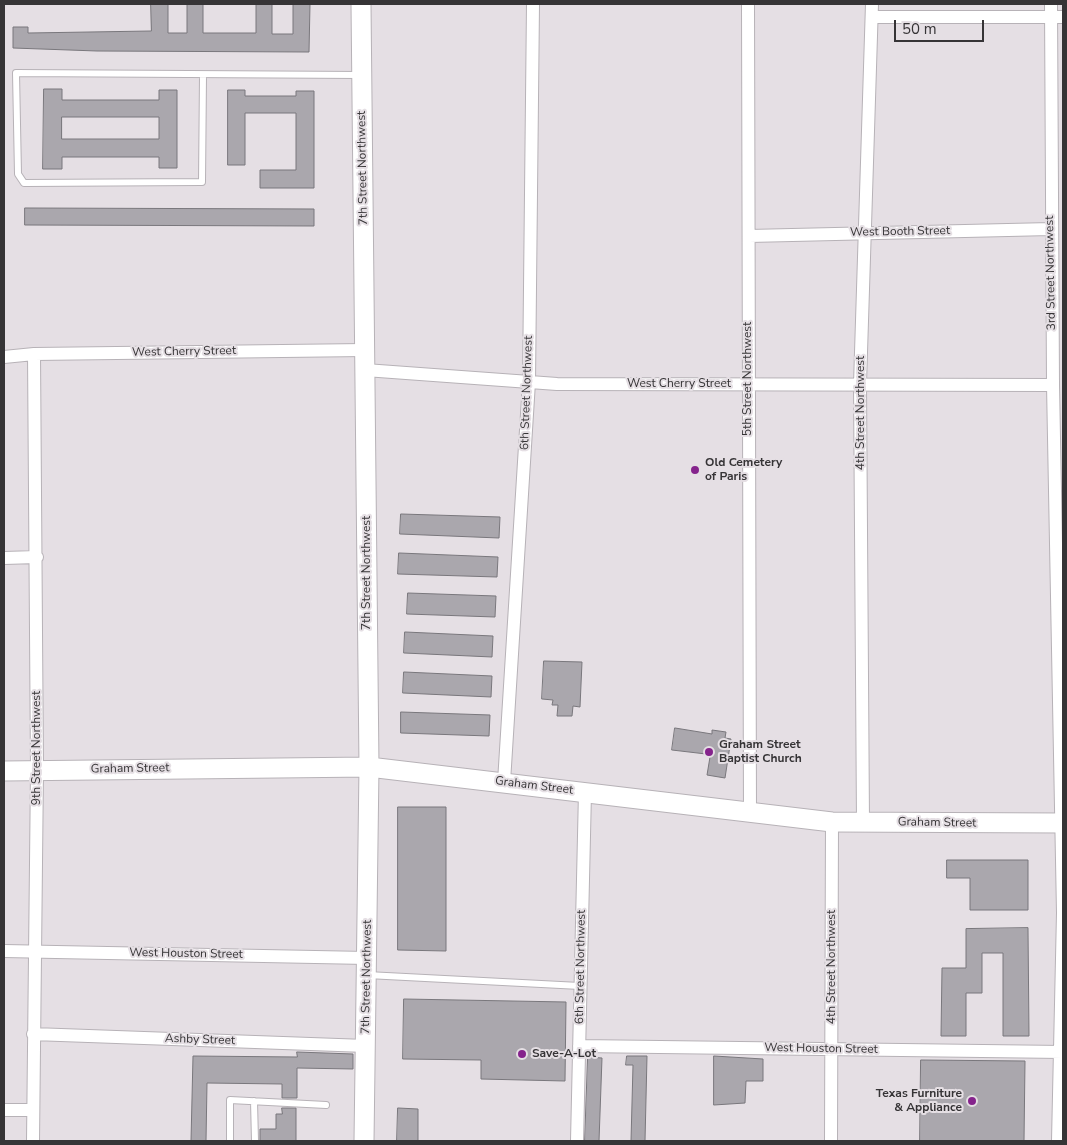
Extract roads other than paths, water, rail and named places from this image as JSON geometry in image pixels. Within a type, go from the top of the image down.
[{"type":"street","name":"7th Street Northwest","points":[[361,4],[369,767],[364,1141]]},
{"type":"street","name":"6th Street Northwest","points":[[504,782],[529,382],[533,4]]},
{"type":"street","name":"5th Street Northwest","points":[[748,4],[749,236],[747,384],[750,814]]},
{"type":"street","points":[[872,10],[1050,10],[1063,16]]},
{"type":"street","name":"4th Street Northwest","points":[[862,822],[860,384],[872,10]]},
{"type":"street","name":"3rd Street Northwest","points":[[1050,10],[1053,385],[1059,488],[1062,743],[1063,913],[1058,1141]]},
{"type":"street","name":"West Booth Street","points":[[749,236],[1051,229]]},
{"type":"street","name":"West Cherry Street","points":[[4,357],[34,354],[365,350]]},
{"type":"street","name":"9th Street Northwest","points":[[33,1141],[37,770],[37,557],[34,354]]},
{"type":"street","name":"West Cherry Street","points":[[366,370],[557,384],[1053,385]]},
{"type":"street","points":[[4,558],[37,557]]},
{"type":"street","name":"Graham Street","points":[[4,770],[369,767],[504,782],[750,814],[832,822],[1062,824]]},
{"type":"street","name":"6th Street Northwest","points":[[577,1141],[585,792]]},
{"type":"street","name":"4th Street Northwest","points":[[831,1141],[832,822]]},
{"type":"street","name":"West Houston Street","points":[[4,951],[367,967]]},
{"type":"street","name":"Ashby Street","points":[[33,1034],[366,1046]]},
{"type":"street","name":"West Houston Street","points":[[579,1046],[1061,1052]]},
{"type":"street","points":[[4,1110],[32,1110]]},
{"type":"lane","points":[[203,76],[202,182],[24,183],[18,174],[16,73],[203,76],[362,75]]},
{"type":"lane","points":[[367,967],[580,986]]},
{"type":"lane","points":[[230,1141],[230,1100],[326,1105]]},
{"type":"lane","points":[[254,1101],[255,1141]]},
{"type":"place","name":"Old Cemetery of Paris","points":[[695,470]]},
{"type":"place","name":"Graham Street Baptist Church","points":[[709,752]]},
{"type":"place","name":"Save-A-Lot","points":[[522,1054]]},
{"type":"place","name":"Texas Furniture & Appliance","points":[[972,1101]]}]
